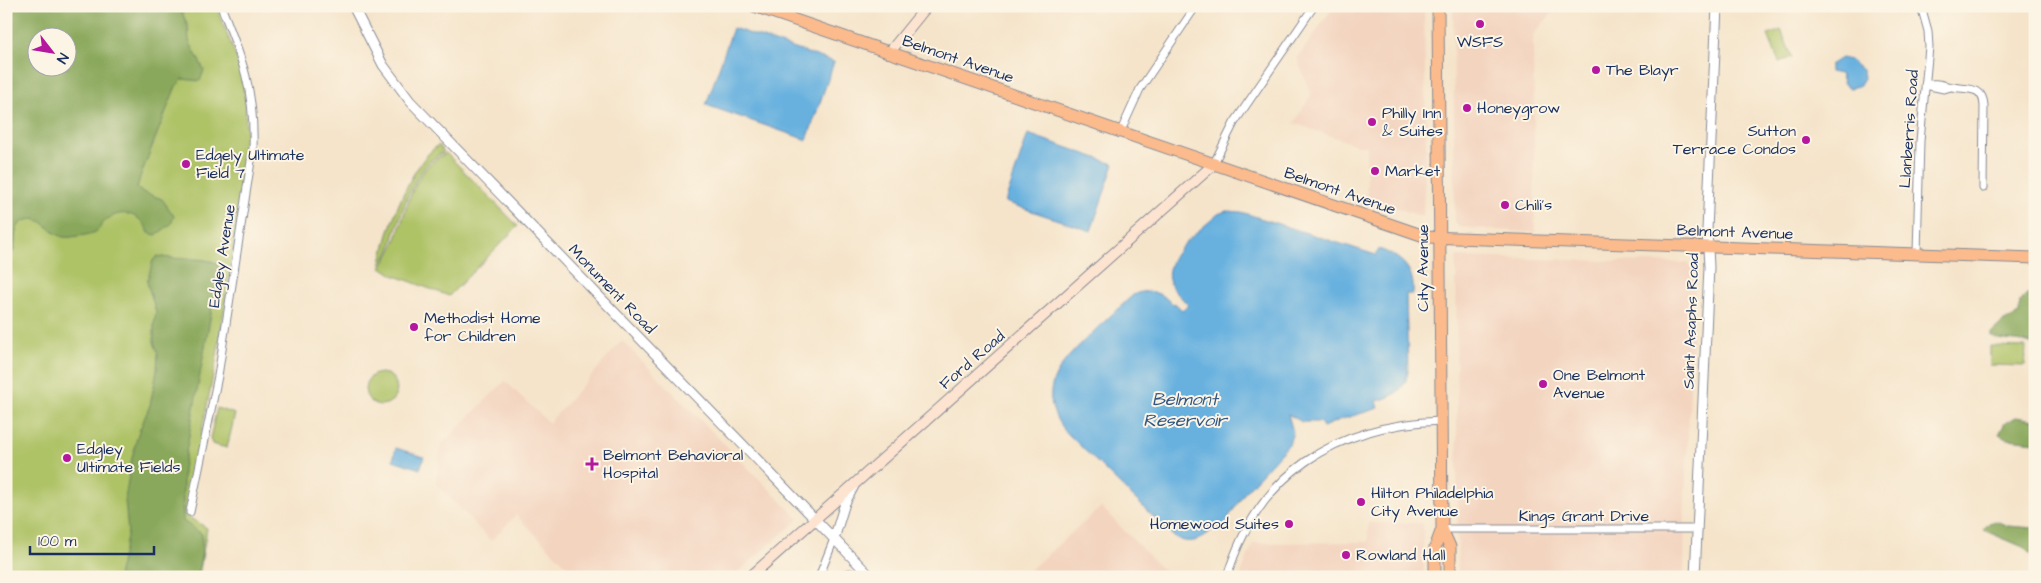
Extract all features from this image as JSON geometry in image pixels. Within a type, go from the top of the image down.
[{"type":"main road","name":"Belmont Avenue","points":[[754,6],[1422,236],[1439,239],[2035,258]]},
{"type":"main road","points":[[890,53],[927,6]]},
{"type":"main road","name":"City Avenue","points":[[1435,577],[1435,548],[1442,530],[1438,6]]},
{"type":"main road","name":"Ford Road","points":[[750,577],[1213,165]]},
{"type":"main road","name":"City Avenue","points":[[1442,530],[1450,547],[1450,577]]},
{"type":"street","name":"Edgley Avenue","points":[[190,512],[218,376],[252,148],[253,114],[250,86],[221,6]]},
{"type":"street","name":"Monument Road","points":[[353,6],[383,65],[410,101],[870,577]]},
{"type":"street","points":[[1120,133],[1140,89],[1196,6]]},
{"type":"street","points":[[1213,165],[1234,123],[1314,6]]},
{"type":"street","name":"Saint Asaphs Road","points":[[1695,577],[1709,267],[1708,248],[1716,6]]},
{"type":"street","points":[[1805,6],[1830,6]]},
{"type":"street","name":"Llanberris Road","points":[[1917,254],[1920,141],[1929,39],[1921,6]]},
{"type":"street","points":[[1925,85],[1944,83],[1951,87],[1974,89],[1983,99],[1983,188]]},
{"type":"street","points":[[1227,577],[1241,539],[1264,501],[1279,484],[1307,460],[1343,440],[1363,432],[1403,423],[1441,421]]},
{"type":"street","points":[[820,577],[846,503],[855,484]]},
{"type":"street","name":"Kings Grant Drive","points":[[1442,530],[1696,529]]},
{"type":"street","points":[[835,577],[850,574],[862,577]]},
{"type":"shaded area","points":[[1334,6],[1424,6],[1426,146],[1423,217],[1367,197],[1366,145],[1357,145],[1294,123],[1311,95],[1297,59]]},
{"type":"shaded area","points":[[1453,6],[1650,6],[1650,8],[1557,7],[1533,35],[1535,233],[1460,227],[1455,223]]},
{"type":"shaded area","points":[[1456,257],[1688,263],[1696,273],[1685,493],[1684,577],[1458,577]]},
{"type":"shaded area","name":"Belmont Behavioral Hospital","points":[[622,341],[799,519],[732,577],[578,577],[516,515],[491,541],[436,483],[441,445],[505,381],[549,423]]},
{"type":"shaded area","points":[[1101,507],[1170,577],[1022,577]]},
{"type":"shaded area","points":[[1368,523],[1423,523],[1424,577],[1240,577],[1253,543],[1368,542]]},
{"type":"green space","points":[[6,6],[216,6],[239,64],[245,86],[247,161],[217,356],[185,515],[207,528],[199,577],[6,577]]},
{"type":"green space","points":[[6,6],[179,6],[188,26],[189,41],[204,70],[200,81],[183,79],[176,86],[137,188],[142,192],[162,199],[174,216],[171,224],[156,235],[149,233],[141,221],[135,217],[130,214],[123,214],[110,217],[94,232],[81,236],[64,237],[58,235],[38,220],[32,219],[24,221],[18,227],[13,252],[6,255]]},
{"type":"green space","points":[[1781,30],[1792,57],[1779,62],[1768,35]]},
{"type":"green space","points":[[439,145],[444,152],[426,166],[412,186],[388,253],[381,264],[383,251],[394,217],[409,182],[429,153]]},
{"type":"green space","points":[[446,153],[518,226],[449,296],[393,275],[381,267],[390,253],[413,189],[421,174],[432,162]]},
{"type":"green space","points":[[158,256],[210,261],[217,263],[219,269],[183,469],[183,521],[202,534],[202,552],[197,577],[118,577],[128,532],[125,499],[132,458],[138,434],[150,405],[157,371],[158,353],[154,342],[156,312],[147,282],[153,260]]},
{"type":"green space","points":[[2035,288],[2035,346],[1991,336],[1991,333],[2004,321],[2019,314],[2020,301]]},
{"type":"green space","points":[[1990,346],[2026,347],[2025,366],[1990,365]]},
{"type":"green space","points":[[381,373],[387,374],[392,378],[396,383],[396,395],[392,400],[387,404],[381,405],[375,404],[370,400],[366,395],[365,389],[366,383],[370,378],[375,374]]},
{"type":"green space","points":[[217,408],[235,414],[227,448],[212,444],[210,438]]},
{"type":"green space","points":[[2016,417],[2035,420],[2035,442],[2008,439],[1999,434],[2005,423]]},
{"type":"green space","points":[[1996,521],[2008,526],[2035,528],[2035,559],[2023,547],[1983,530],[1989,523]]},
{"type":"water","points":[[733,28],[834,62],[807,140],[706,105]]},
{"type":"water","points":[[1841,58],[1850,60],[1863,71],[1864,78],[1859,86],[1850,88],[1844,84],[1840,74],[1830,72],[1830,65]]},
{"type":"water","points":[[1028,134],[1114,164],[1091,231],[1005,202]]},
{"type":"water","name":"Belmont Reservoir","points":[[1226,211],[1241,212],[1376,255],[1379,249],[1400,260],[1409,270],[1413,285],[1413,294],[1406,294],[1408,371],[1402,388],[1389,397],[1377,401],[1379,408],[1323,427],[1320,422],[1302,422],[1288,414],[1293,432],[1289,444],[1245,492],[1221,529],[1215,526],[1200,539],[1184,541],[1172,535],[1063,429],[1051,401],[1051,388],[1055,377],[1070,355],[1133,295],[1150,291],[1159,294],[1173,304],[1175,303],[1182,310],[1188,305],[1170,284],[1169,271],[1172,261],[1185,243],[1218,214]]},
{"type":"water","points":[[396,448],[424,457],[420,469],[393,460]]},
{"type":"place","name":"WSFS","points":[[1480,24]]},
{"type":"place","name":"The Blayr","points":[[1596,70]]},
{"type":"place","name":"Honeygrow","points":[[1467,108]]},
{"type":"place","name":"Philly Inn & Suites","points":[[1372,122]]},
{"type":"place","name":"Sutton Terrace Condos","points":[[1806,140]]},
{"type":"place","name":"Edgely Ultimate Field 7","points":[[186,164]]},
{"type":"place","name":"Market","points":[[1375,171]]},
{"type":"place","name":"Chili's","points":[[1505,205]]},
{"type":"place","name":"Methodist Home for Children","points":[[414,327]]},
{"type":"place","name":"One Belmont Avenue","points":[[1543,384]]},
{"type":"place","name":"Edgley Ultimate Fields","points":[[67,458]]},
{"type":"place","name":"Belmont Behavioral Hospital","points":[[592,464]]},
{"type":"place","name":"Hilton Philadelphia City Avenue","points":[[1361,502]]},
{"type":"place","name":"Homewood Suites","points":[[1289,524]]},
{"type":"place","name":"Rowland Hall","points":[[1346,555]]}]
